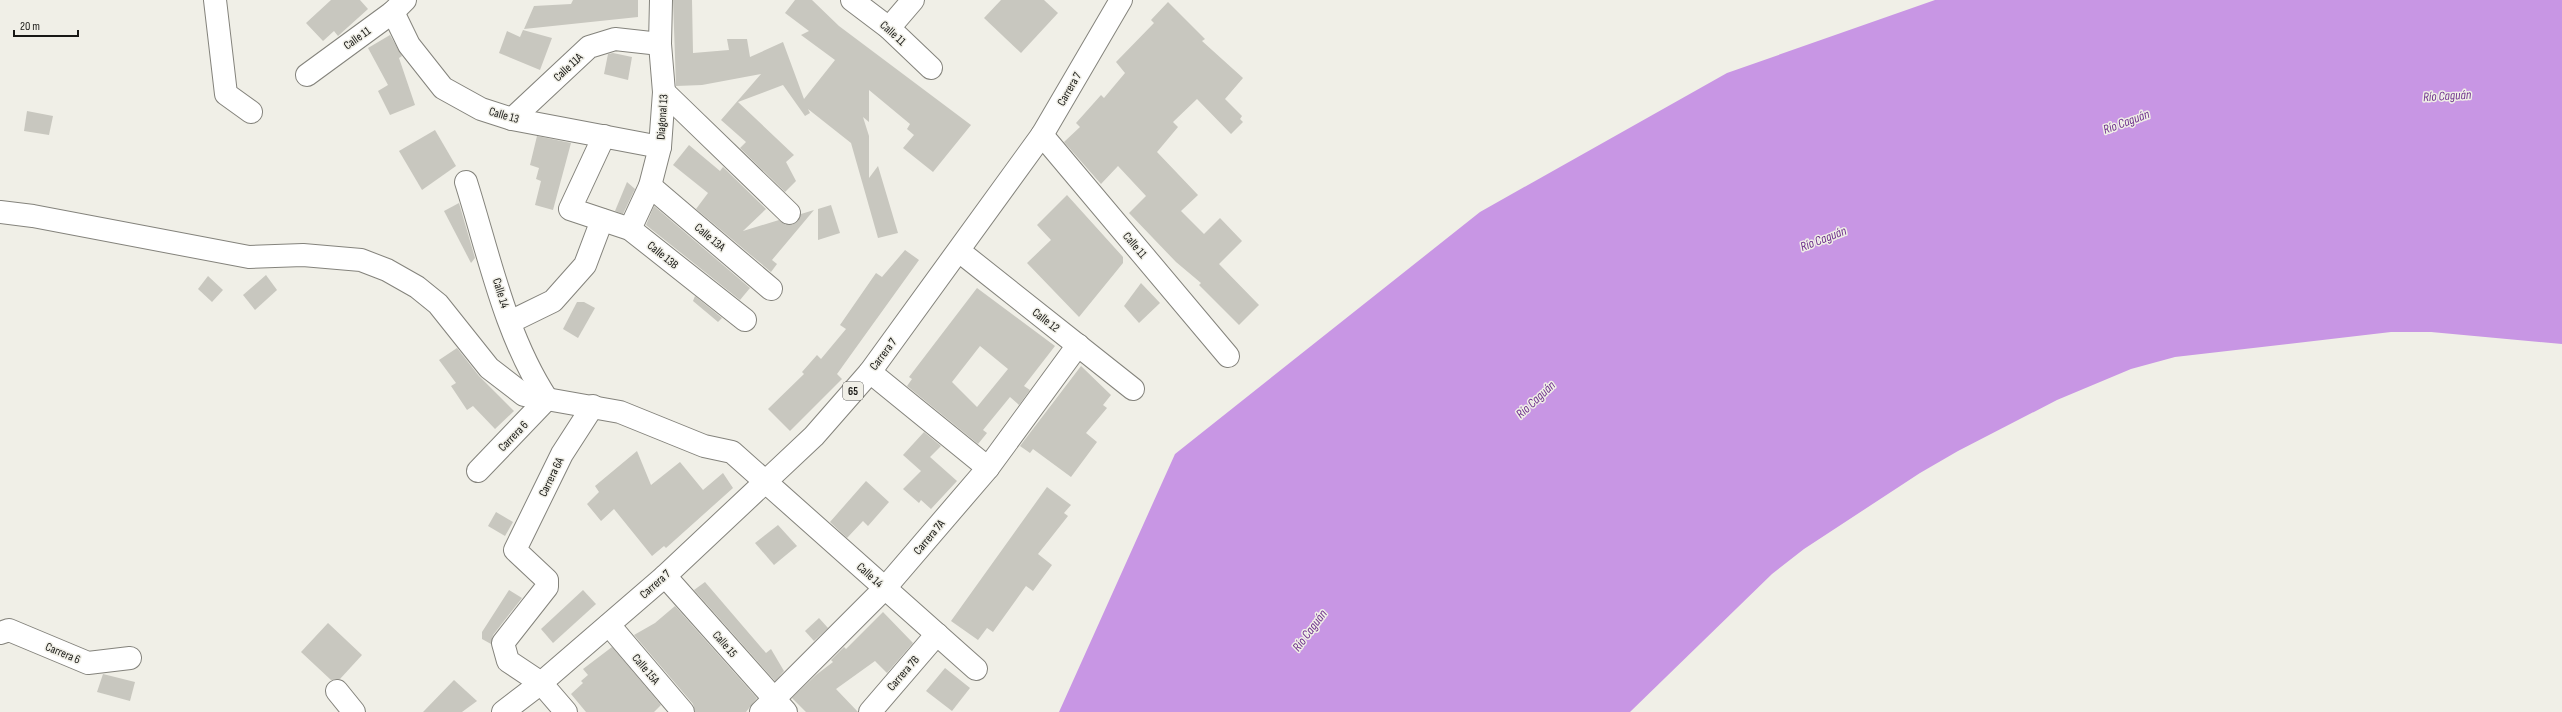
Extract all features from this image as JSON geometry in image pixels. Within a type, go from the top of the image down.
[{"type":"street","points":[[215,0],[226,94],[251,112]]},
{"type":"street","name":"Diagonal 13","points":[[630,229],[650,186],[660,147],[664,92],[660,44],[661,0]]},
{"type":"street","name":"Calle 11","points":[[852,0],[888,28],[930,68]]},
{"type":"street","points":[[888,28],[912,0]]},
{"type":"street","name":"Carrera 7","points":[[503,712],[541,683],[665,576],[814,436],[870,372],[1042,135],[1117,2]]},
{"type":"street","name":"Calle 11","points":[[307,75],[399,6]]},
{"type":"street","name":"Calle 13","points":[[399,6],[409,45],[443,88],[481,109],[512,119],[660,147]]},
{"type":"street","name":"Calle 11A","points":[[512,119],[589,47],[615,39],[660,44]]},
{"type":"street","points":[[664,92],[788,212]]},
{"type":"street","name":"Calle 11","points":[[1042,135],[1228,356]]},
{"type":"street","name":"Calle 13B","points":[[604,136],[570,209],[630,229],[745,320]]},
{"type":"street","name":"Calle 14","points":[[466,182],[510,322],[531,375],[547,399]]},
{"type":"street","name":"Calle 13A","points":[[650,186],[771,289]]},
{"type":"street","name":"Calle 14","points":[[0,212],[33,216],[249,256],[303,255],[361,260],[387,270],[417,287],[438,304],[489,368],[505,383],[524,394],[620,412],[704,446],[732,452],[976,669]]},
{"type":"street","points":[[510,322],[553,301],[585,265],[602,220]]},
{"type":"street","name":"Calle 12","points":[[959,251],[1133,389]]},
{"type":"street","name":"Carrera 7A","points":[[774,708],[885,588],[988,468],[1078,345]]},
{"type":"street","points":[[870,372],[988,468]]},
{"type":"street","name":"Carrera 6","points":[[478,471],[547,399]]},
{"type":"street","name":"Carrera 6A","points":[[541,683],[508,661],[503,643],[547,587],[547,580],[515,550],[562,454],[592,406]]},
{"type":"street","name":"Calle 15","points":[[665,576],[774,708]]},
{"type":"street","name":"Calle 15A","points":[[609,625],[682,712]]},
{"type":"street","name":"Carrera 6","points":[[0,633],[9,630],[88,663],[130,658]]},
{"type":"street","name":"Carrera 7B","points":[[870,712],[937,634]]},
{"type":"street","points":[[541,683],[566,712]]},
{"type":"street","points":[[337,691],[354,712]]},
{"type":"water","name":"Río Caguán","points":[[1935,0],[2562,0],[2562,344],[2431,332],[2391,332],[2175,357],[2131,369],[2057,400],[1958,451],[1920,473],[1804,549],[1772,574],[1630,712],[1059,712],[1175,454],[1480,212],[1727,73]]},
{"type":"building","points":[[331,0],[360,0],[368,9],[338,36],[334,31],[323,41],[306,23]]},
{"type":"building","points":[[573,0],[638,0],[638,17],[524,29],[534,6],[571,4]]},
{"type":"building","points":[[673,0],[692,0],[693,53],[729,50],[727,39],[747,39],[750,57],[783,42],[804,99],[835,60],[801,35],[809,31],[785,13],[795,0],[812,0],[839,26],[971,125],[933,172],[903,148],[914,135],[907,129],[910,124],[869,90],[869,122],[863,117],[869,136],[869,178],[878,166],[898,233],[878,238],[851,143],[808,109],[810,113],[805,116],[783,85],[738,102],[794,155],[786,162],[796,181],[785,192],[740,148],[746,142],[721,120],[761,74],[702,85],[676,86]]},
{"type":"building","points":[[1001,0],[1044,0],[1058,13],[1021,53],[984,18]]},
{"type":"building","points":[[1168,2],[1205,39],[1202,41],[1243,78],[1225,99],[1242,116],[1240,119],[1243,122],[1231,134],[1197,99],[1173,122],[1178,127],[1157,152],[1198,195],[1181,211],[1204,234],[1220,218],[1242,241],[1219,264],[1259,305],[1239,325],[1199,285],[1201,283],[1176,262],[1129,213],[1146,196],[1118,166],[1101,184],[1064,142],[1080,127],[1076,123],[1101,95],[1104,98],[1125,73],[1116,62],[1154,23],[1151,20]]},
{"type":"building","points":[[523,30],[552,38],[540,70],[499,53],[507,31],[520,37]]},
{"type":"building","points":[[390,35],[402,56],[399,58],[415,105],[390,115],[378,91],[388,85],[368,48]]},
{"type":"building","points":[[613,53],[632,57],[628,80],[604,74],[608,54]]},
{"type":"building","points":[[27,111],[53,116],[49,135],[24,131]]},
{"type":"building","points":[[435,130],[456,166],[422,190],[399,151]]},
{"type":"building","points":[[537,136],[571,143],[553,210],[535,205],[541,181],[536,179],[539,168],[530,165]]},
{"type":"building","points":[[689,145],[720,171],[723,167],[766,209],[743,231],[779,220],[786,225],[792,225],[798,221],[801,214],[814,210],[772,260],[777,264],[771,272],[696,209],[708,193],[673,165]]},
{"type":"building","points":[[627,182],[635,189],[623,214],[615,211]]},
{"type":"building","points":[[1067,195],[1123,257],[1123,263],[1079,317],[1027,263],[1051,240],[1037,225]]},
{"type":"building","points":[[459,203],[475,258],[471,263],[444,211]]},
{"type":"building","points":[[831,205],[840,233],[818,240],[818,209]]},
{"type":"building","points":[[654,206],[750,288],[740,300],[646,225]]},
{"type":"building","points":[[905,250],[919,260],[837,374],[842,379],[790,431],[768,409],[804,374],[802,372],[817,355],[821,359],[846,329],[840,325],[876,273],[882,277]]},
{"type":"building","points":[[266,275],[277,290],[255,310],[243,295]]},
{"type":"building","points":[[208,276],[223,290],[212,302],[198,289]]},
{"type":"building","points":[[1141,283],[1160,303],[1139,323],[1124,306]]},
{"type":"building","points":[[977,288],[1055,346],[1024,386],[1030,390],[1019,405],[1010,397],[983,430],[987,433],[978,444],[907,386],[912,379],[909,377]],"holes":[[[980,346],[1008,369],[977,407],[952,382]]]},
{"type":"building","points":[[695,296],[722,318],[718,322],[693,301]]},
{"type":"building","points":[[577,302],[584,302],[595,308],[578,338],[563,329]]},
{"type":"building","points":[[457,348],[479,376],[514,411],[495,429],[473,406],[467,410],[451,386],[456,383],[439,360]]},
{"type":"building","points":[[1081,366],[1111,395],[1103,405],[1107,408],[1086,433],[1097,442],[1071,477],[1033,449],[1030,453],[1020,446]]},
{"type":"building","points":[[924,432],[941,446],[930,457],[957,481],[931,509],[921,500],[919,503],[903,489],[921,471],[903,455]]},
{"type":"building","points":[[637,451],[651,485],[680,462],[703,490],[723,473],[733,488],[666,548],[664,546],[652,556],[614,509],[601,521],[587,504],[599,492],[595,486]]},
{"type":"building","points":[[866,481],[889,502],[868,526],[863,521],[847,538],[830,522]]},
{"type":"building","points":[[1047,487],[1071,505],[1064,513],[1068,516],[1038,554],[1052,565],[1033,591],[1026,586],[993,632],[987,628],[978,640],[951,621]]},
{"type":"building","points":[[496,512],[513,522],[505,536],[488,526]]},
{"type":"building","points":[[778,525],[797,546],[774,565],[755,543]]},
{"type":"building","points":[[705,582],[766,653],[771,649],[784,671],[775,681],[694,590]]},
{"type":"building","points":[[509,590],[522,598],[493,635],[491,644],[482,639],[482,632]]},
{"type":"building","points":[[583,590],[596,604],[553,643],[541,629]]},
{"type":"building","points":[[675,606],[757,698],[746,712],[695,712],[693,704],[634,635],[655,623]]},
{"type":"building","points":[[883,612],[913,643],[887,673],[875,661],[836,689],[858,712],[806,712],[792,698],[816,675],[833,662],[831,660],[844,647],[846,649]]},
{"type":"building","points":[[819,618],[828,628],[814,641],[805,631]]},
{"type":"building","points":[[328,623],[362,655],[340,679],[331,680],[301,652]]},
{"type":"building","points":[[612,647],[661,705],[654,712],[586,712],[571,694],[583,683],[581,681],[588,675],[583,669]]},
{"type":"building","points":[[945,668],[970,688],[952,711],[926,691]]},
{"type":"building","points":[[103,674],[135,682],[130,701],[97,692]]},
{"type":"building","points":[[454,680],[477,701],[462,712],[423,712]]}]
